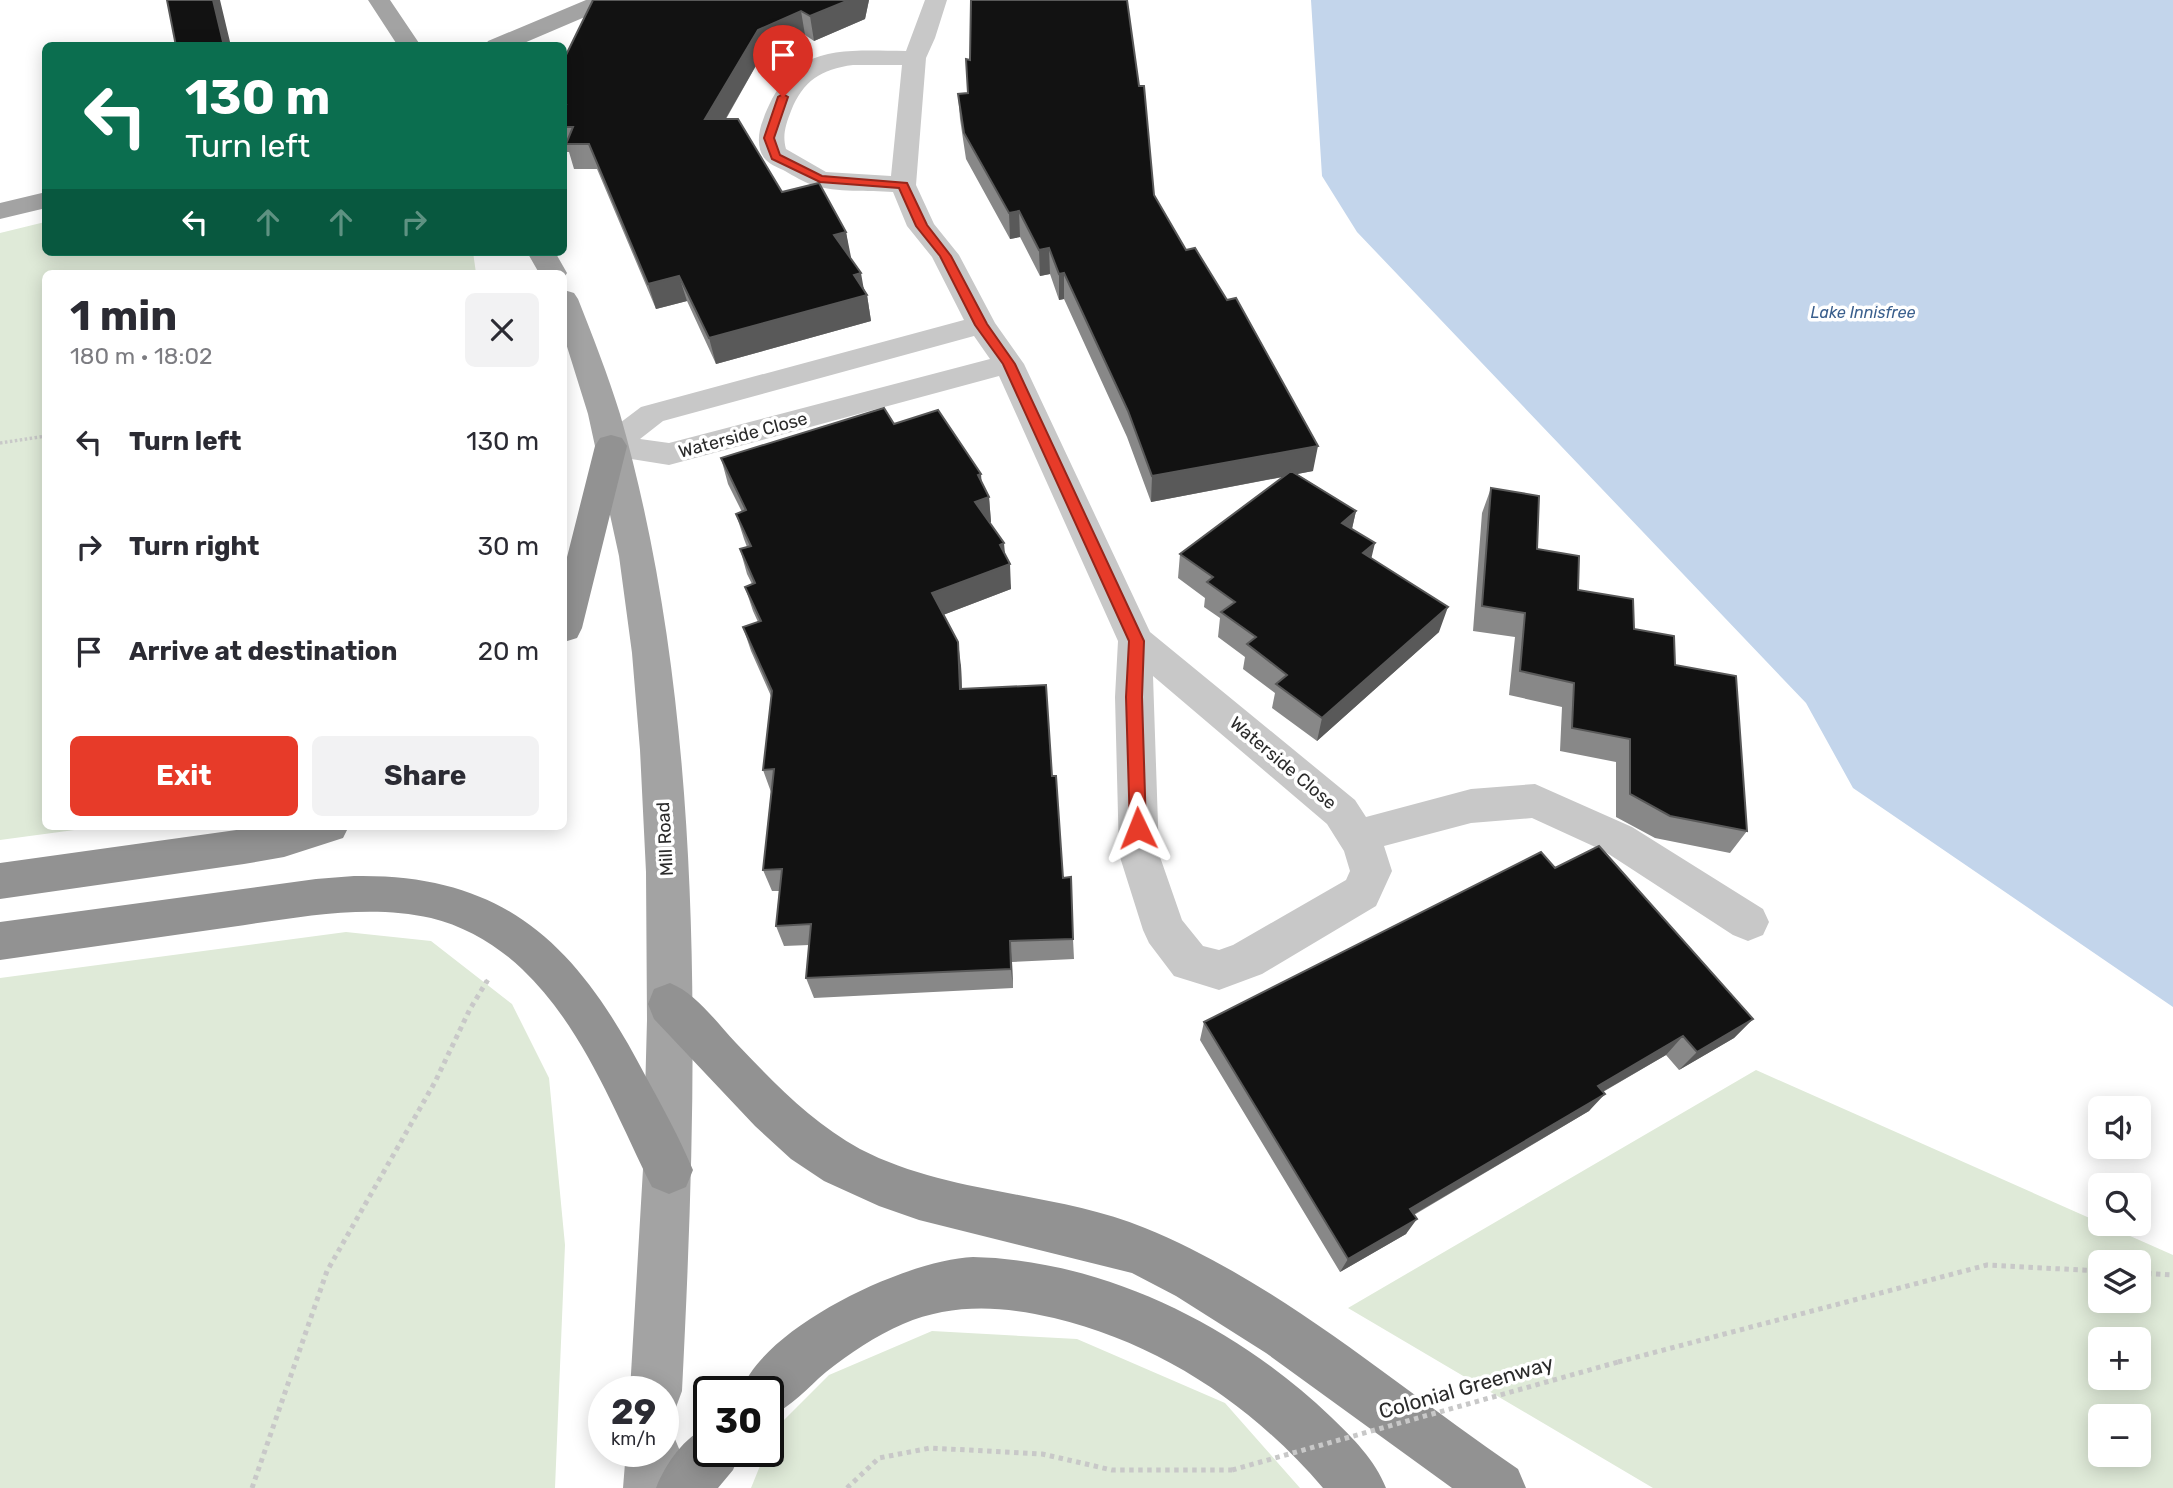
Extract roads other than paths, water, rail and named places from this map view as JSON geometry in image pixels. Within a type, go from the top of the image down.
[{"type":"highway","points":[[567,618],[611,446]]},
{"type":"highway","points":[[0,881],[244,847],[284,840],[316,830]]},
{"type":"highway","points":[[0,941],[367,893],[420,897],[461,909],[509,932],[527,946],[557,975],[579,1002],[669,1170]]},
{"type":"highway","points":[[670,1004],[752,1091],[810,1144],[855,1170],[908,1192],[957,1206],[1082,1233],[1144,1252],[1196,1278],[1253,1313],[1499,1488]]},
{"type":"highway","points":[[782,1376],[832,1335],[868,1312],[908,1296],[955,1283],[1010,1285],[1065,1294],[1182,1337],[1241,1375],[1296,1421],[1359,1488]]},
{"type":"highway","points":[[683,1488],[701,1467]]},
{"type":"main road","points":[[379,0],[407,42]]},
{"type":"main road","points":[[505,42],[605,0]]},
{"type":"main road","points":[[0,211],[42,201]]},
{"type":"main road","name":"Mill Road","points":[[567,308],[604,414],[630,524],[652,669],[667,869],[670,1004],[669,1170],[657,1376]]},
{"type":"main road","points":[[650,1488],[652,1467]]},
{"type":"street","name":"Waterside Close","points":[[936,0],[924,38],[914,58],[903,185],[921,226],[946,256],[981,325],[1009,364],[1136,641],[1341,812],[1358,836],[1371,871],[1361,893],[1247,960],[1219,970],[1189,962],[1164,930],[1139,854],[1134,697],[1136,641]]},
{"type":"street","points":[[903,185],[820,179],[776,156],[769,138],[783,97],[803,71],[820,62],[914,58]]},
{"type":"street","points":[[611,446],[652,414],[981,325]]},
{"type":"street","name":"Waterside Close","points":[[611,446],[669,454],[1009,364]]},
{"type":"street","points":[[818,369],[837,410]]},
{"type":"street","points":[[1358,836],[1471,807],[1535,801],[1618,839],[1748,922]]},
{"type":"water","name":"Lake Innisfree","points":[[1311,0],[2173,0],[2173,1007],[1853,788],[1806,703],[1357,232],[1322,176]]}]
